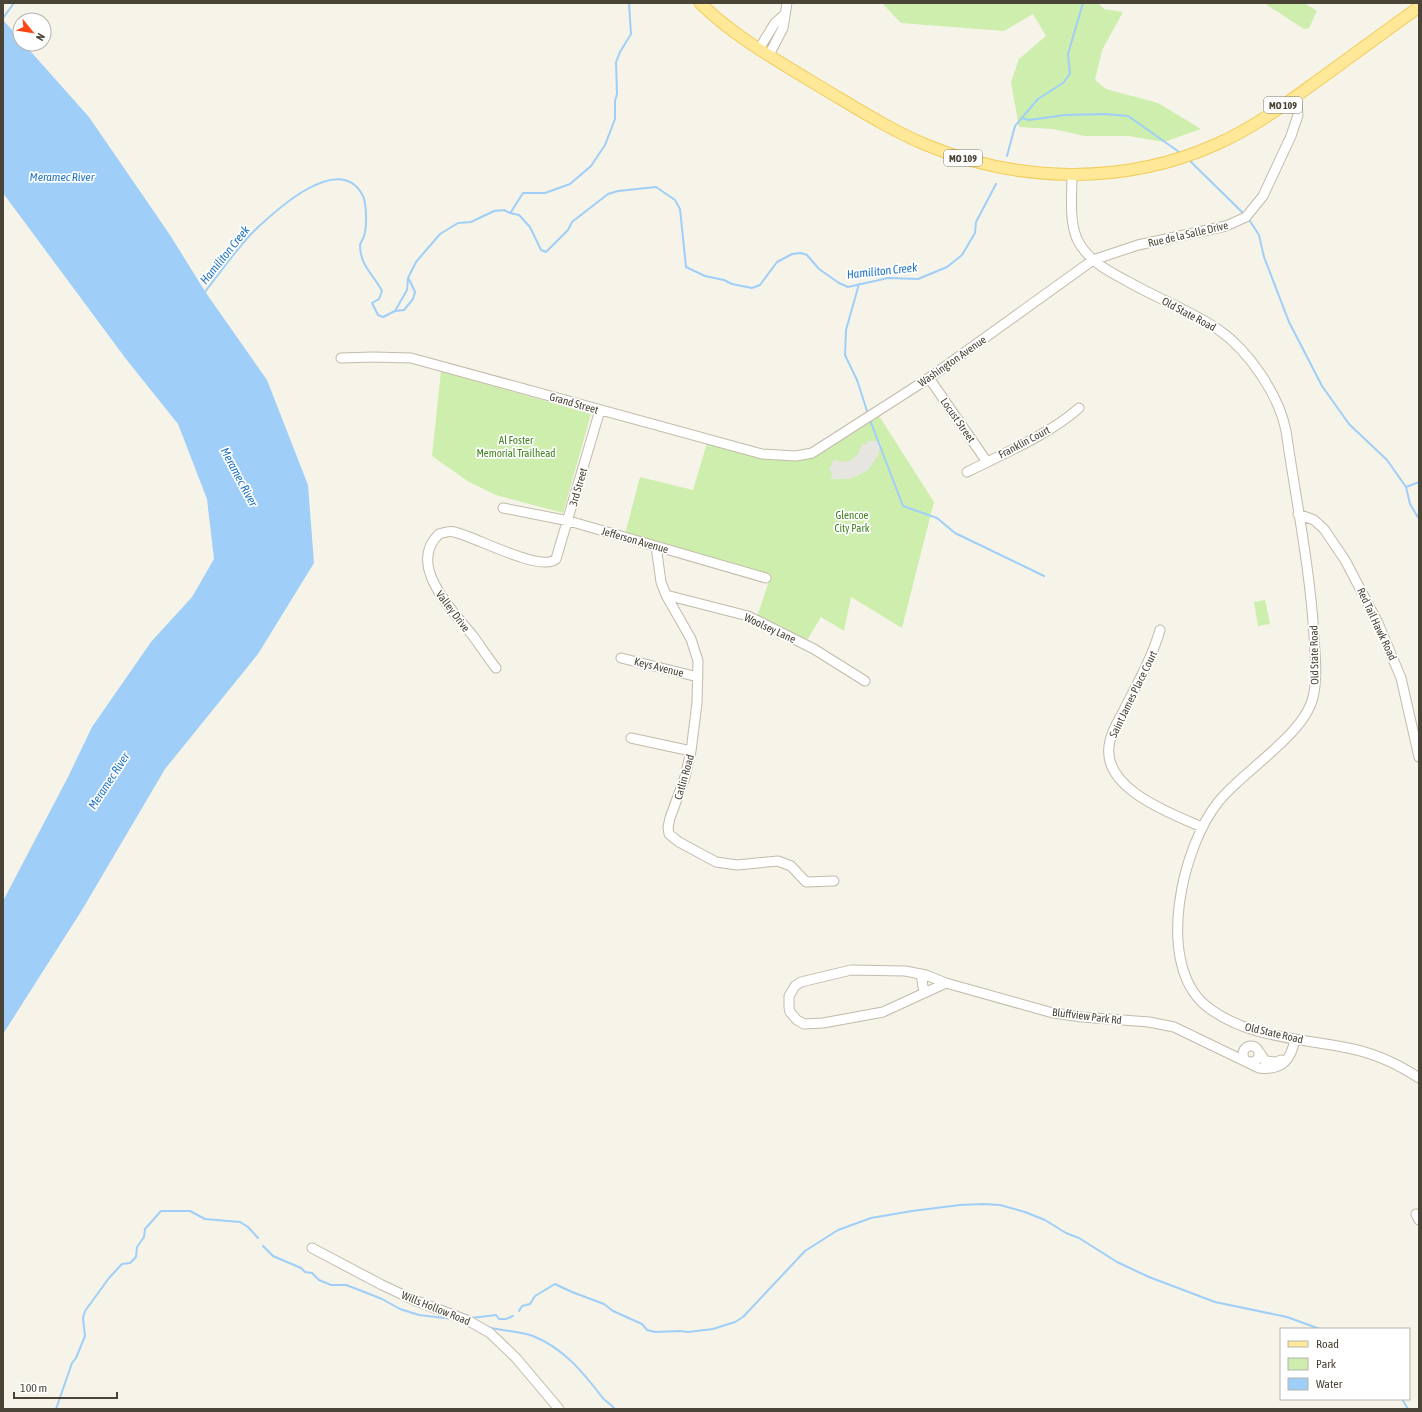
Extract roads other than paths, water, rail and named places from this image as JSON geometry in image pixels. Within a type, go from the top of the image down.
[{"type":"main road","name":"MO 109","points":[[700,3],[730,29],[759,49],[881,122],[916,140],[944,151],[1003,168],[1038,174],[1072,175],[1141,168],[1200,152],[1240,133],[1296,96],[1419,7]]},
{"type":"street","points":[[769,55],[783,28],[787,3]]},
{"type":"street","points":[[759,49],[775,23],[785,14]]},
{"type":"street","name":"Rue de la Salle Drive","points":[[1093,260],[1138,245],[1226,226],[1246,217],[1263,196],[1291,136],[1298,115],[1296,96]]},
{"type":"street","name":"Old State Road","points":[[1072,175],[1075,232],[1083,249],[1093,260],[1134,286],[1218,329],[1248,360],[1273,392],[1284,419],[1312,606],[1316,670],[1312,702],[1297,725],[1225,794],[1202,827],[1192,852],[1178,917],[1178,954],[1188,984],[1203,1003],[1229,1020],[1258,1032],[1294,1043],[1366,1052],[1399,1066],[1419,1078]]},
{"type":"street","name":"Washington Avenue","points":[[807,455],[817,451],[929,378],[1093,260]]},
{"type":"street","name":"Grand Street","points":[[341,358],[411,358],[762,454],[807,455]]},
{"type":"street","name":"Locust Street","points":[[929,378],[987,462]]},
{"type":"street","name":"Franklin Court","points":[[967,472],[1053,427],[1068,418],[1079,408]]},
{"type":"street","name":"3rd Street","points":[[430,546],[439,534],[455,532],[526,558],[552,563],[556,559],[569,521],[600,410]]},
{"type":"street","name":"Jefferson Avenue","points":[[504,508],[569,521],[766,578]]},
{"type":"street","name":"Red Tail Hawk Road","points":[[1298,514],[1314,520],[1324,530],[1345,560],[1378,622],[1401,678],[1419,757]]},
{"type":"street","name":"Valley Drive","points":[[430,546],[429,564],[439,595],[496,668]]},
{"type":"street","name":"Catlin Road","points":[[656,546],[661,582],[666,595],[691,639],[698,661],[698,702],[691,751],[668,827],[672,837],[708,859],[722,864],[737,865],[778,862],[791,866],[806,882],[834,881]]},
{"type":"street","name":"Woolsey Lane","points":[[666,595],[748,616],[814,649],[865,681]]},
{"type":"street","name":"Saint James Place Court","points":[[1160,630],[1154,653],[1110,739],[1109,759],[1117,776],[1132,791],[1171,814],[1202,827]]},
{"type":"street","name":"Keys Avenue","points":[[621,658],[698,677]]},
{"type":"street","points":[[631,738],[691,751]]},
{"type":"street","name":"Bluffview Park Rd","points":[[946,983],[882,1012],[823,1023],[804,1024],[796,1020],[790,1012],[789,996],[795,986],[801,982],[851,970],[886,970],[920,974],[946,983],[1053,1013],[1090,1018],[1149,1022],[1174,1027],[1245,1062],[1265,1069],[1283,1064],[1287,1060],[1294,1043]]},
{"type":"street","points":[[920,974],[924,992]]},
{"type":"street","points":[[1227,1052],[1238,1052],[1249,1046],[1255,1046],[1265,1061],[1276,1062],[1282,1059],[1294,1043]]},
{"type":"street","points":[[1246,1048],[1243,1054],[1247,1062],[1257,1060],[1260,1053]]},
{"type":"street","name":"Wills Hollow Road","points":[[312,1248],[382,1285],[414,1300],[469,1321],[490,1333],[516,1358],[559,1409]]},
{"type":"water","name":"Meramec River","points":[[3,20],[12,30],[12,52],[31,52],[89,117],[170,235],[206,293],[267,380],[308,485],[314,563],[258,654],[165,769],[82,910],[3,1034],[3,901],[67,779],[92,727],[151,642],[192,597],[214,559],[207,499],[178,424],[126,359],[3,193]]},
{"type":"waterway","points":[[3,18],[14,3]]},
{"type":"waterway","points":[[511,212],[523,193],[545,193],[570,184],[591,166],[605,145],[615,119],[615,101],[617,94],[616,62],[631,34],[629,3]]},
{"type":"waterway","name":"Hamiliton Creek","points":[[1007,156],[1015,126],[1038,99],[1063,83],[1070,74],[1068,54],[1083,3]]},
{"type":"waterway","points":[[1022,118],[1029,120],[1065,115],[1105,114],[1128,116],[1182,154]]},
{"type":"waterway","points":[[1188,159],[1245,215]]},
{"type":"waterway","name":"Hamiliton Creek","points":[[204,293],[247,238],[276,211],[307,189],[323,182],[338,179],[351,183],[364,198],[366,221],[365,232],[360,245],[362,259],[382,291],[379,299],[372,303],[378,315],[383,317],[395,311],[407,290],[408,278],[416,262],[440,234],[458,223],[471,222],[494,211],[504,210],[519,215],[530,227],[541,250],[546,252],[568,230],[572,222],[608,194],[618,191],[656,187],[675,200],[680,209],[686,267],[705,276],[752,288],[760,285],[777,262],[792,254],[801,253],[807,255],[819,269],[839,283],[848,287],[888,278],[918,279],[947,267],[962,255],[975,233],[976,222],[996,184]]},
{"type":"waterway","points":[[1248,218],[1259,235],[1264,257],[1289,322],[1322,386],[1349,424],[1387,460],[1406,487],[1410,504],[1419,519]]},
{"type":"waterway","points":[[395,311],[404,310],[413,299],[415,292],[409,279]]},
{"type":"waterway","points":[[859,284],[846,330],[845,355],[857,380],[868,414]]},
{"type":"waterway","points":[[870,420],[903,506],[937,518],[955,533],[1044,576]]},
{"type":"waterway","points":[[1406,487],[1419,482]]},
{"type":"waterway","points":[[519,1311],[522,1306],[530,1304],[535,1296],[555,1284],[604,1304],[613,1311],[642,1324],[647,1330],[655,1332],[688,1332],[713,1329],[735,1322],[743,1317],[805,1251],[838,1230],[871,1218],[912,1211],[960,1205],[983,1204],[1000,1205],[1025,1212],[1045,1220],[1066,1233],[1079,1238],[1117,1262],[1149,1277],[1215,1302],[1287,1317],[1317,1328]]},
{"type":"waterway","points":[[56,1409],[72,1363],[76,1358],[85,1336],[83,1318],[85,1311],[109,1278],[122,1264],[130,1263],[136,1257],[137,1247],[144,1237],[145,1229],[161,1211],[190,1211],[205,1219],[240,1222],[248,1227],[258,1238]]},
{"type":"waterway","points":[[263,1246],[273,1256],[301,1268],[305,1272],[312,1273],[319,1280],[331,1285],[346,1285],[382,1299],[400,1309],[419,1315],[453,1319]]},
{"type":"waterway","points":[[471,1318],[496,1315],[499,1319],[506,1319],[513,1316]]},
{"type":"waterway","points":[[487,1327],[533,1336],[554,1347],[580,1370],[603,1398],[615,1409]]},
{"type":"waterway","points":[[1403,1400],[1408,1409]]},
{"type":"park label","name":"Al Foster Memorial Trailhead","points":[[516,446]]},
{"type":"park label","name":"Glencoe City Park","points":[[852,521]]}]
